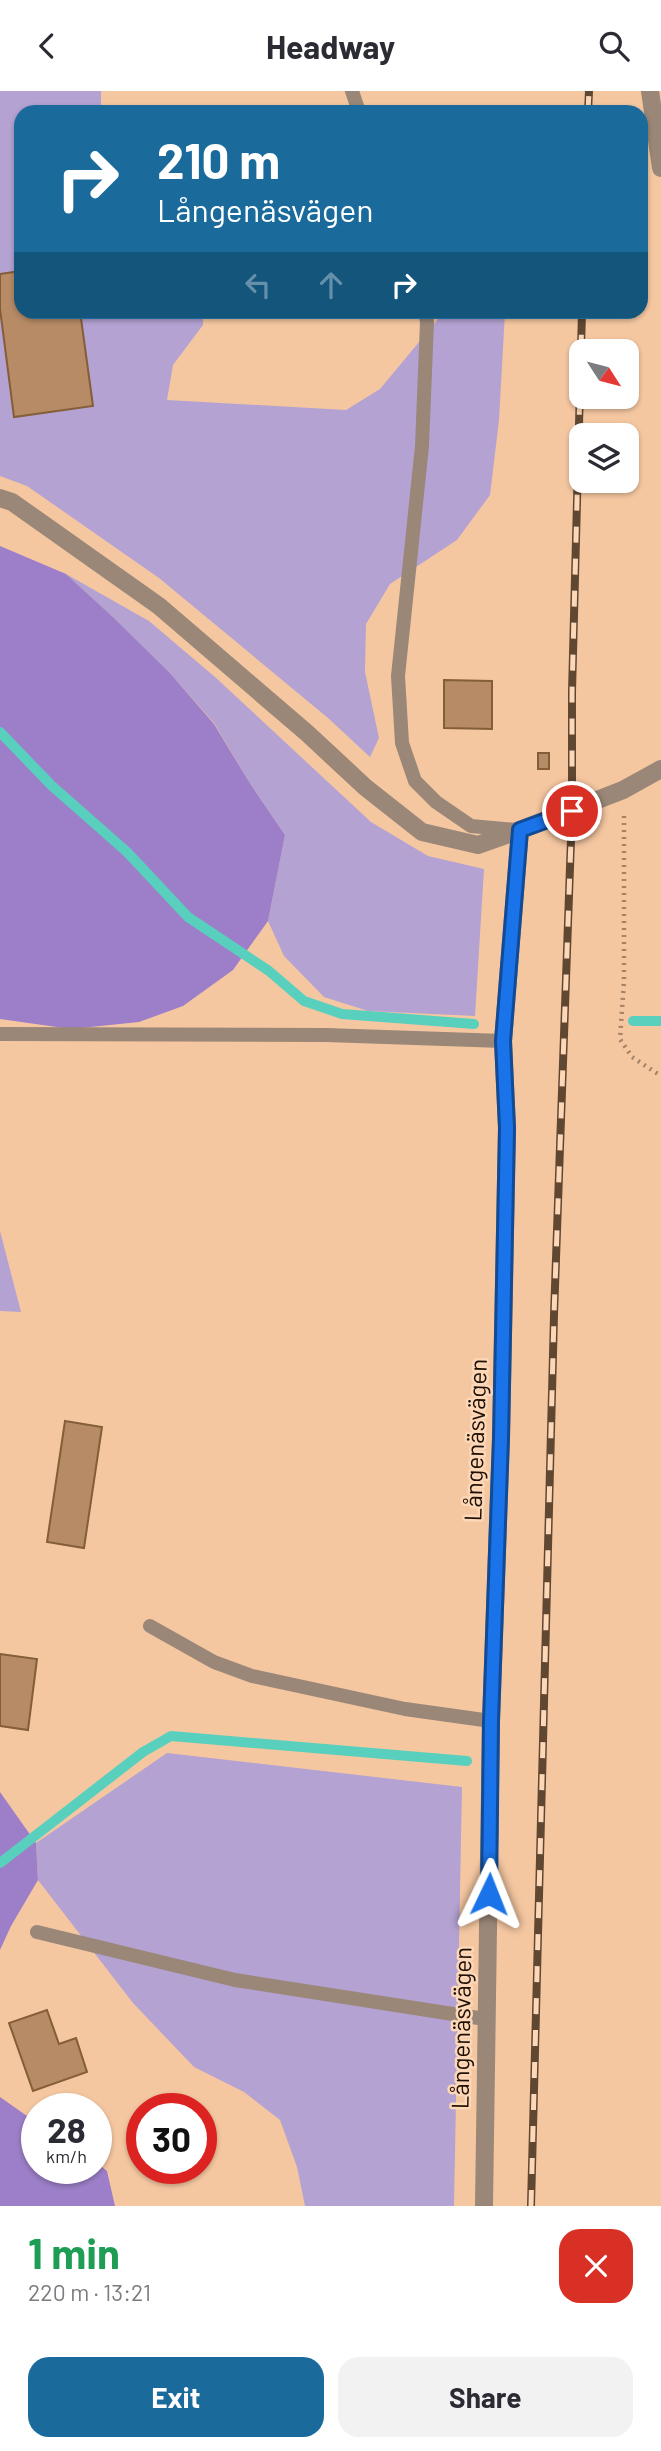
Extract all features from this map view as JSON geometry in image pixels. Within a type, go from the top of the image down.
[{"type":"street","points":[[650,91],[661,167]]},
{"type":"street","points":[[0,498],[12,502],[159,606],[307,733],[365,787],[422,832],[478,845],[623,790],[661,769]]},
{"type":"street","name":"Långenäsvägen","points":[[484,2206],[491,1721],[501,1438],[507,1128],[503,1041],[520,830]]},
{"type":"lane","points":[[426,319],[422,446],[398,676],[402,743],[415,781],[436,802],[471,826],[520,830]]},
{"type":"lane","points":[[0,1034],[326,1035],[503,1041]]},
{"type":"lane","points":[[150,1626],[214,1662],[252,1676],[405,1709],[491,1721]]},
{"type":"lane","points":[[37,1932],[235,1980],[485,2019]]},
{"type":"path","points":[[623,790],[624,981],[620,1039],[632,1058],[661,1076]]},
{"type":"shaded area","points":[[0,91],[101,91],[101,105],[14,105],[14,319],[203,319],[203,325],[173,365],[167,400],[346,410],[380,389],[438,319],[505,319],[499,420],[490,495],[457,540],[390,584],[366,624],[365,672],[379,738],[370,757],[328,718],[159,578],[27,486],[0,476]]},
{"type":"shaded area","points":[[0,546],[66,574],[170,673],[214,724],[285,835],[268,921],[233,970],[183,1006],[139,1022],[71,1029],[0,1019]]},
{"type":"shaded area","points":[[66,574],[149,621],[215,677],[371,822],[428,856],[484,869],[475,1016],[368,1011],[324,997],[284,956],[268,921],[285,835],[214,723],[170,673]]},
{"type":"shaded area","points":[[0,1231],[21,1312],[0,1311]]},
{"type":"shaded area","points":[[167,1753],[462,1787],[454,2206],[305,2206],[297,2167],[280,2120],[244,2092],[194,2067],[133,2003],[38,1880],[36,1843]]},
{"type":"shaded area","points":[[0,1792],[36,1843],[38,1880],[0,1950]]},
{"type":"shaded area","points":[[0,2097],[21,2112],[21,2184],[110,2184],[115,2206],[0,2206]]},
{"type":"building","points":[[14,272],[14,319],[81,319],[93,406],[14,417],[0,309],[0,274]]},
{"type":"building","points":[[444,680],[492,681],[492,729],[444,728]]},
{"type":"building","points":[[538,753],[549,753],[549,769],[538,769]]},
{"type":"building","points":[[65,1421],[102,1427],[84,1548],[47,1542]]},
{"type":"building","points":[[0,1654],[37,1659],[28,1730],[0,1726]]},
{"type":"building","points":[[47,2010],[59,2044],[76,2038],[87,2072],[33,2091],[9,2023]]},
{"type":"waterway","points":[[0,732],[51,785],[127,852],[188,917],[269,971],[304,1001],[342,1014],[474,1024]]},
{"type":"waterway","points":[[633,1021],[661,1021]]},
{"type":"waterway","points":[[0,1863],[143,1752],[171,1736],[467,1761]]},
{"type":"railway","points":[[588,105],[589,91]]},
{"type":"railway","points":[[531,2206],[554,1315],[572,811],[572,692],[582,319]]},
{"type":"route","points":[[489,1894],[507,1128],[503,1041],[510,927],[520,830],[572,811]]}]
